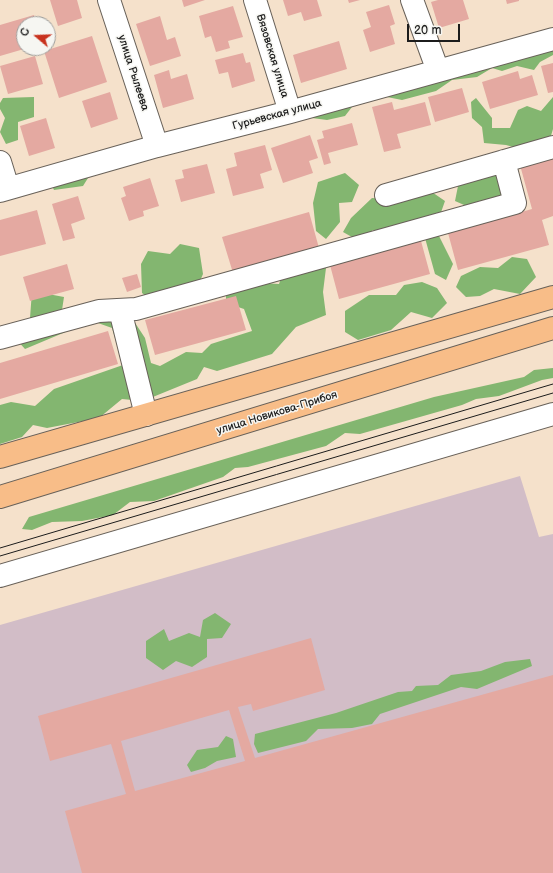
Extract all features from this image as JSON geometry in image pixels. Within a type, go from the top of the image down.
[{"type":"main road","points":[[0,457],[553,297]]},
{"type":"main road","name":"улица Новикова-Прибоя","points":[[0,497],[553,328]]},
{"type":"street","name":"улица Рылеева","points":[[109,0],[157,146]]},
{"type":"street","name":"Вязовская улица","points":[[255,0],[290,112]]},
{"type":"street","points":[[412,0],[438,71]]},
{"type":"street","name":"Гурьевская улица","points":[[4,189],[553,39]]},
{"type":"street","points":[[386,195],[553,147]]},
{"type":"street","points":[[0,338],[100,311],[136,309],[515,203],[504,161]]},
{"type":"street","points":[[0,162],[4,189]]},
{"type":"street","points":[[120,310],[146,415]]},
{"type":"street","points":[[0,576],[553,414]]},
{"type":"shaded area","points":[[520,476],[539,537],[553,534],[553,873],[0,873],[0,625]]},
{"type":"green space","points":[[553,41],[553,55],[540,62],[534,70],[517,66],[502,71],[492,68],[477,77],[452,80],[436,91],[402,100],[387,97],[391,86]]},
{"type":"green space","points":[[34,97],[34,117],[18,122],[18,140],[6,144],[0,132],[5,118],[0,109],[0,103],[3,98]]},
{"type":"green space","points":[[553,97],[553,129],[550,139],[524,150],[506,145],[484,143],[482,127],[472,118],[471,102],[476,98],[492,118],[492,128],[510,128],[518,110],[527,106],[541,111]]},
{"type":"green space","points":[[343,100],[352,107],[345,116],[327,120],[312,118],[316,109]]},
{"type":"green space","points":[[513,168],[501,199],[471,208],[455,201],[458,186],[472,172]]},
{"type":"green space","points":[[82,171],[88,178],[83,186],[54,190],[50,182]]},
{"type":"green space","points":[[345,173],[359,185],[352,202],[339,203],[340,222],[326,239],[316,231],[313,203],[318,182]]},
{"type":"green space","points":[[426,188],[445,201],[439,218],[438,234],[453,264],[446,280],[435,274],[425,238],[392,241],[373,230],[359,241],[343,232],[351,218],[372,198],[400,200]]},
{"type":"green space","points":[[180,244],[199,248],[203,274],[197,288],[160,307],[142,293],[141,264],[148,251],[170,254]]},
{"type":"green space","points":[[512,257],[527,259],[536,277],[520,294],[494,289],[480,296],[466,297],[456,287],[461,276],[480,267],[498,268]]},
{"type":"green space","points":[[327,260],[323,292],[326,315],[296,327],[272,354],[217,371],[204,367],[197,379],[143,401],[122,399],[99,418],[47,428],[33,425],[22,437],[0,444],[0,405],[11,402],[35,406],[54,389],[123,365],[112,328],[98,323],[102,302],[124,306],[145,338],[151,363],[160,366],[186,352],[202,353],[211,344],[252,331],[244,309],[226,303],[226,281],[279,284],[286,264]]},
{"type":"green space","points":[[422,282],[437,288],[447,303],[432,318],[411,312],[391,330],[358,340],[345,332],[345,311],[369,295],[396,295],[404,285]]},
{"type":"green space","points":[[32,291],[64,297],[62,310],[75,328],[25,349],[16,339],[30,318]]},
{"type":"green space","points":[[553,368],[553,378],[542,380],[499,396],[476,399],[462,405],[360,434],[345,433],[326,446],[248,467],[235,468],[223,477],[154,501],[130,502],[113,515],[82,521],[52,522],[32,530],[22,529],[29,517],[434,397],[524,377],[534,370]]},
{"type":"green space","points":[[215,613],[231,624],[222,638],[207,639],[207,657],[192,667],[176,661],[163,670],[146,658],[146,641],[164,629],[169,641],[189,633],[200,637],[203,620]]},
{"type":"green space","points":[[530,659],[532,666],[477,689],[461,687],[380,714],[372,724],[352,728],[318,729],[306,741],[258,753],[254,744],[255,734],[336,713],[398,692],[412,691],[416,686],[438,685],[451,675],[481,671],[505,662]]},
{"type":"green space","points":[[226,736],[233,739],[236,757],[217,761],[205,768],[191,772],[187,765],[197,750],[218,747]]},
{"type":"building","points":[[50,0],[77,0],[82,18],[58,26]]},
{"type":"building","points":[[182,0],[205,0],[184,7]]},
{"type":"building","points":[[283,0],[317,0],[322,16],[304,21],[301,12],[288,16]]},
{"type":"building","points":[[348,0],[360,0],[349,3]]},
{"type":"building","points":[[438,0],[463,0],[469,19],[439,28],[431,2]]},
{"type":"building","points":[[506,0],[519,0],[519,1],[507,4]]},
{"type":"building","points":[[389,5],[395,24],[390,26],[395,44],[370,52],[363,30],[371,27],[366,12]]},
{"type":"building","points":[[233,6],[243,37],[228,41],[230,48],[216,52],[211,36],[205,38],[199,16]]},
{"type":"building","points":[[160,16],[167,40],[175,37],[181,56],[150,66],[136,24]]},
{"type":"building","points":[[16,20],[16,51],[0,56],[0,25]]},
{"type":"building","points":[[92,36],[107,82],[59,98],[46,56],[56,56],[56,47]]},
{"type":"building","points":[[339,41],[347,69],[301,83],[293,55]]},
{"type":"building","points":[[243,53],[246,63],[250,62],[255,81],[232,88],[228,72],[219,74],[215,60]]},
{"type":"building","points":[[35,56],[43,84],[8,94],[0,66]]},
{"type":"building","points":[[553,63],[553,92],[548,93],[541,66]]},
{"type":"building","points":[[169,70],[171,79],[187,74],[194,99],[163,108],[154,75]]},
{"type":"building","points":[[518,71],[520,79],[532,75],[538,95],[490,109],[482,82]]},
{"type":"building","points":[[462,88],[469,112],[435,122],[428,97]]},
{"type":"building","points":[[110,92],[118,119],[91,128],[82,101]]},
{"type":"building","points":[[392,102],[394,110],[425,102],[431,125],[397,134],[401,148],[384,152],[372,107]]},
{"type":"building","points":[[46,118],[55,148],[29,156],[20,126]]},
{"type":"building","points":[[352,123],[358,145],[328,153],[331,163],[324,165],[317,140],[324,138],[322,131]]},
{"type":"building","points":[[310,135],[318,158],[309,161],[313,173],[283,183],[271,148]]},
{"type":"building","points":[[265,145],[272,170],[260,174],[264,188],[233,196],[226,169],[237,166],[234,153]]},
{"type":"building","points":[[553,156],[553,216],[542,220],[549,245],[458,270],[448,233],[532,209],[520,165]]},
{"type":"building","points":[[207,164],[215,193],[181,202],[175,180],[184,178],[182,170]]},
{"type":"building","points":[[150,178],[159,206],[143,211],[144,216],[129,221],[121,198],[126,196],[123,187]]},
{"type":"building","points":[[78,196],[85,219],[71,224],[75,238],[63,241],[52,204]]},
{"type":"building","points":[[37,210],[46,244],[0,256],[0,220]]},
{"type":"building","points":[[309,212],[319,248],[233,273],[222,237]]},
{"type":"building","points":[[421,241],[430,274],[339,299],[330,265]]},
{"type":"building","points":[[67,264],[74,289],[30,301],[23,277]]},
{"type":"building","points":[[137,274],[141,287],[127,292],[122,278]]},
{"type":"building","points":[[236,296],[246,330],[155,355],[145,320]]},
{"type":"building","points":[[108,331],[118,364],[0,399],[0,363]]},
{"type":"building","points":[[311,638],[325,690],[253,711],[251,704],[238,707],[255,758],[553,675],[553,873],[82,873],[65,811],[126,794],[111,744],[50,761],[38,716]],"holes":[[[229,710],[245,761],[135,791],[121,741]]]},
{"type":"tram line","points":[[0,548],[553,384]]},
{"type":"tram line","points":[[0,556],[553,393]]}]
